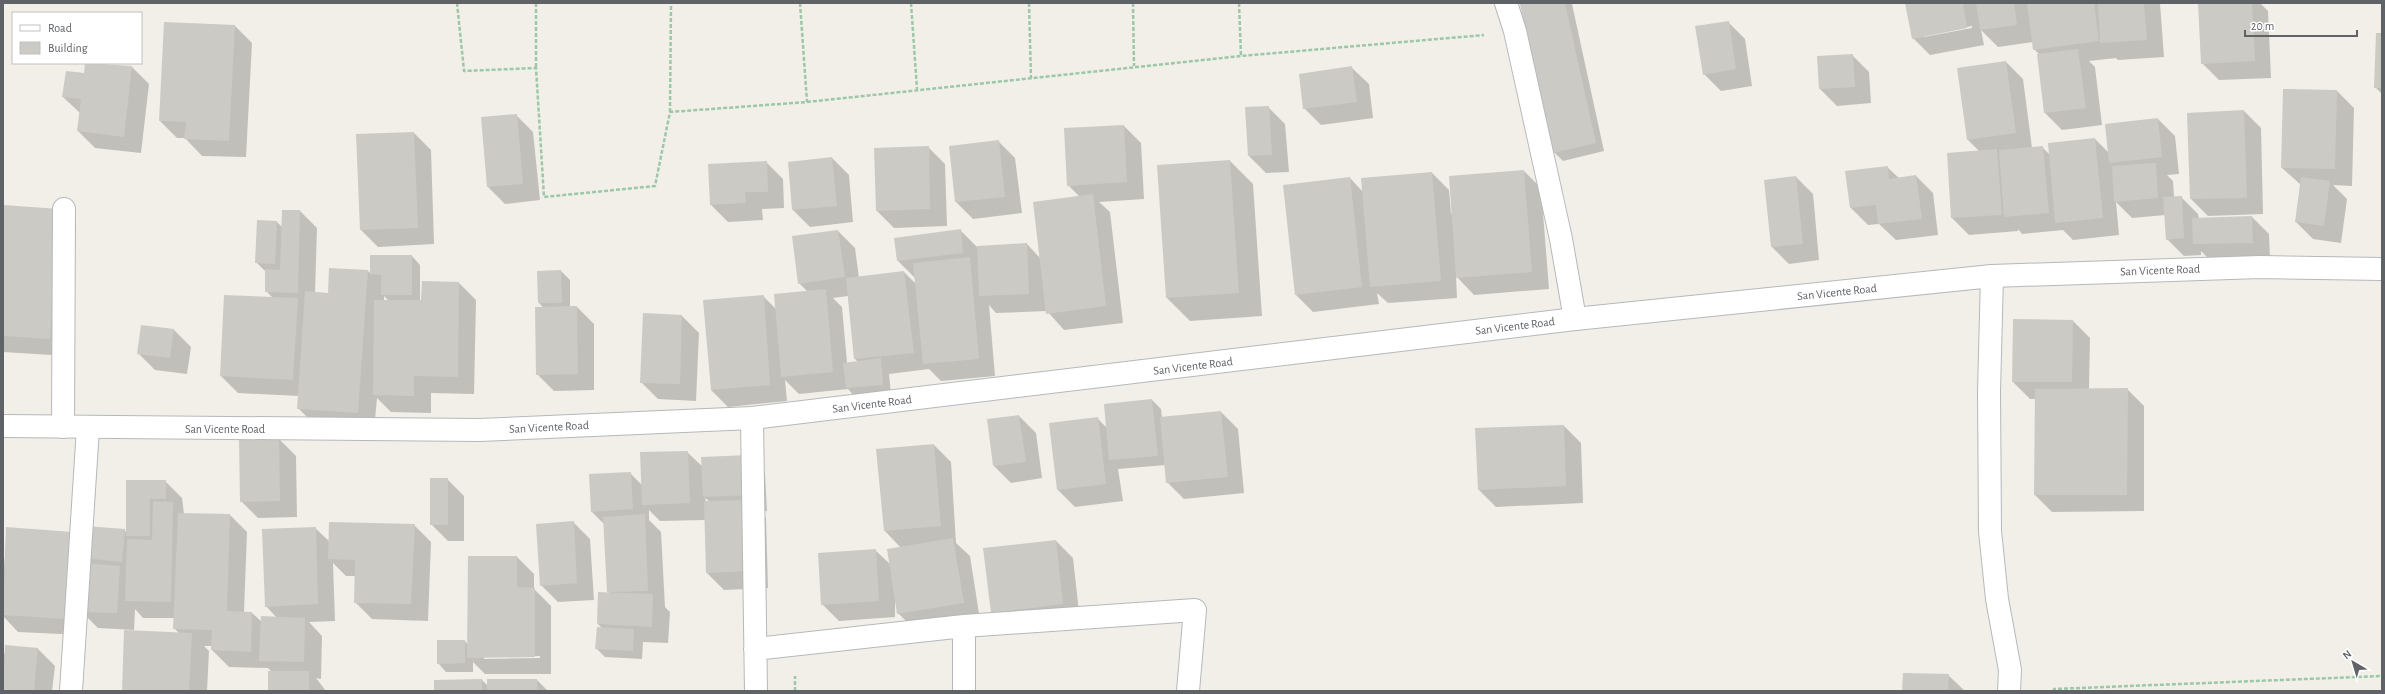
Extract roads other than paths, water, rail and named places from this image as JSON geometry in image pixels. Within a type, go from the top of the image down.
[{"type":"street","points":[[1506,3],[1515,32],[1561,239],[1576,319]]},
{"type":"street","points":[[63,428],[64,209]]},
{"type":"street","name":"San Vicente Road","points":[[3,426],[63,428],[479,430],[752,418],[1576,319],[1992,276],[2260,267],[2382,269]]},
{"type":"street","points":[[1992,276],[1989,392],[1990,531],[1997,599],[2010,670],[2009,691]]},
{"type":"street","points":[[752,418],[756,691]]},
{"type":"street","points":[[71,691],[88,428]]},
{"type":"street","points":[[755,649],[964,626],[1195,610],[1188,691]]},
{"type":"street","points":[[964,626],[964,691]]}]
